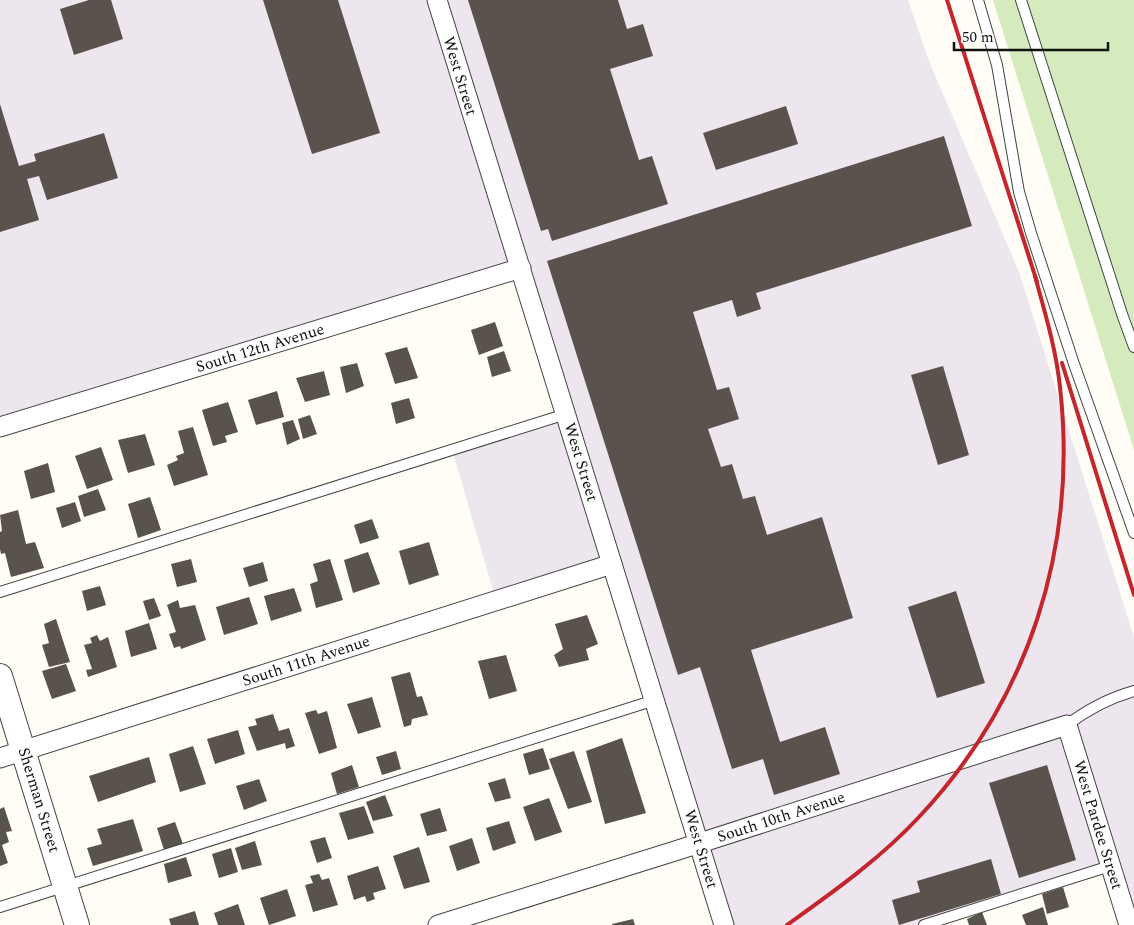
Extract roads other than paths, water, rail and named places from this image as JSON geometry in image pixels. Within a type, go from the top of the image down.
[{"type":"street","name":"West Street","points":[[437,0],[724,925]]},
{"type":"street","name":"South 12th Avenue","points":[[0,427],[521,268]]},
{"type":"street","name":"South 11th Avenue","points":[[0,758],[612,564]]},
{"type":"street","name":"Sherman Street","points":[[0,676],[77,925]]},
{"type":"street","name":"South 10th Avenue","points":[[438,925],[1067,725]]},
{"type":"street","name":"West Pardee Street","points":[[1067,725],[1129,925]]},
{"type":"lane","points":[[978,0],[997,65],[1019,192],[1074,364],[1134,533]]},
{"type":"lane","points":[[1021,0],[1134,347]]},
{"type":"lane","points":[[0,592],[566,414]]},
{"type":"lane","points":[[1067,725],[1087,710],[1115,696],[1134,691]]},
{"type":"lane","points":[[0,907],[655,700]]},
{"type":"lane","points":[[924,925],[1110,866]]},
{"type":"railway","points":[[947,0],[1037,282]]},
{"type":"railway","points":[[787,925],[856,874],[888,847],[919,817],[957,771],[990,723],[1017,672],[1038,618],[1052,563],[1061,505],[1064,447],[1056,359],[1035,276]]},
{"type":"railway","points":[[1062,363],[1134,595]]}]
